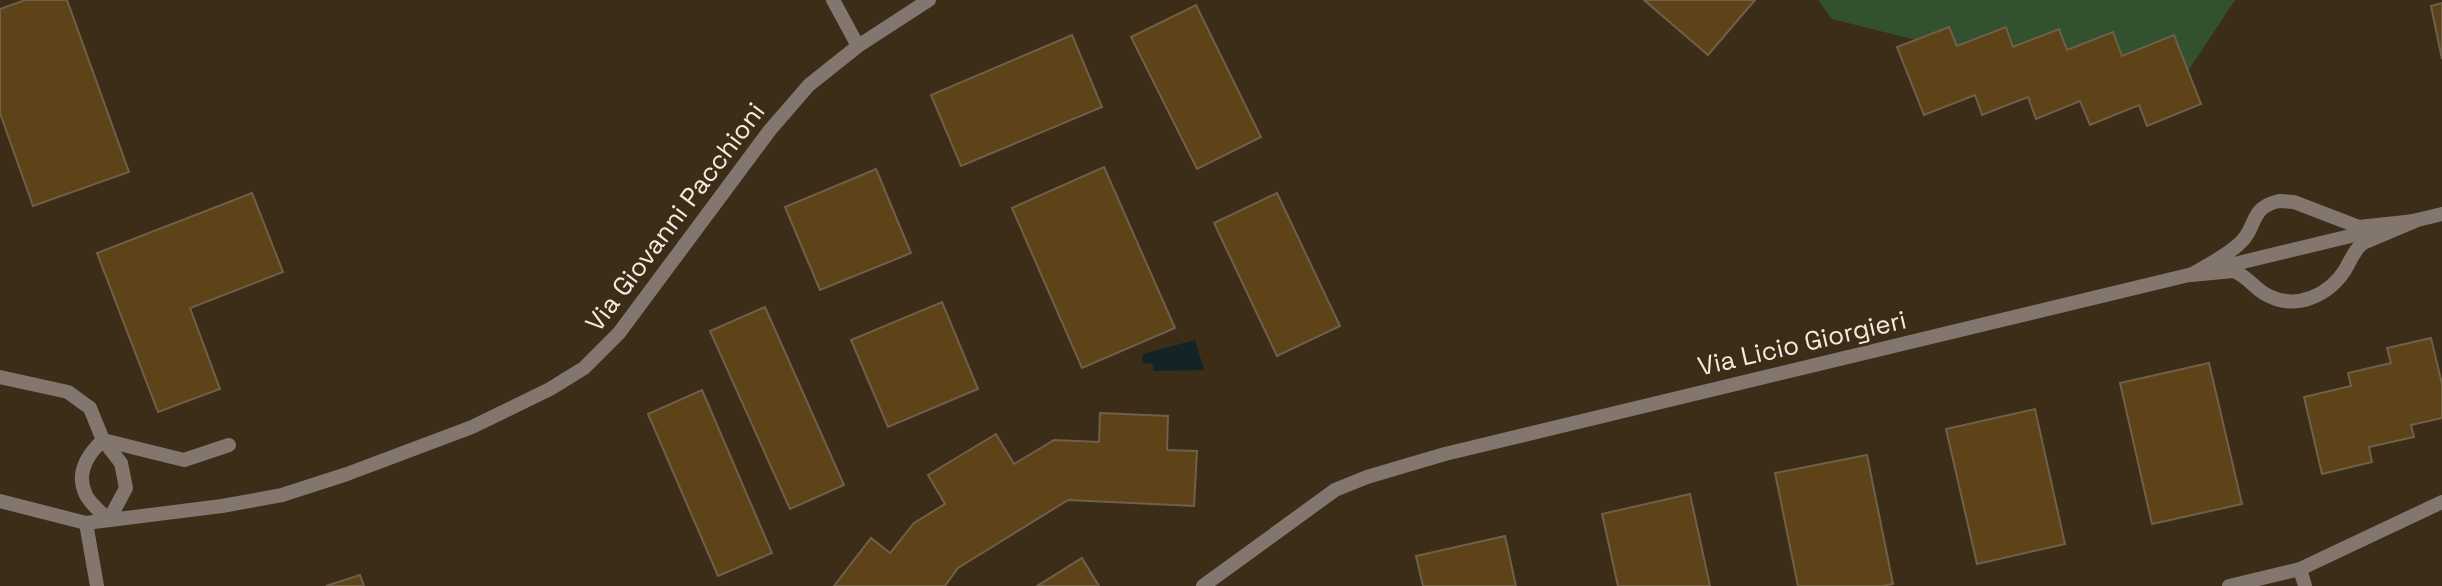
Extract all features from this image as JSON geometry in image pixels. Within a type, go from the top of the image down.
[{"type":"street","points":[[833,0],[858,46]]},
{"type":"street","name":"Via Giovanni Pacchioni","points":[[86,523],[282,495],[347,474],[472,427],[575,374],[602,352],[619,333],[770,130],[809,85],[858,46],[929,0]]},
{"type":"street","points":[[2191,275],[2239,245],[2249,232],[2258,211],[2271,203],[2294,202],[2359,227],[2415,221]]},
{"type":"street","name":"Via Licio Giorgieri","points":[[1203,586],[1335,490],[1367,477],[1459,450],[2442,214]]},
{"type":"street","points":[[2191,275],[2233,271],[2258,290],[2276,299],[2287,302],[2309,298],[2325,291],[2337,280],[2356,249],[2363,243],[2415,221]]},
{"type":"street","points":[[0,377],[68,392],[90,408],[103,440],[121,463],[126,488],[109,520],[86,495],[81,470],[91,451],[103,440]]},
{"type":"street","points":[[103,440],[184,460],[229,445]]},
{"type":"street","points":[[0,501],[86,523],[97,583]]},
{"type":"street","points":[[2229,586],[2300,569],[2442,502]]},
{"type":"street","points":[[2300,569],[2305,586]]},
{"type":"green space","points":[[1818,0],[2235,0],[2167,103],[1832,19]]},
{"type":"shaded area","points":[[1195,340],[1204,370],[1154,371],[1152,363],[1144,364],[1142,361],[1143,354]]},
{"type":"building","points":[[25,0],[67,0],[129,172],[33,206],[0,113],[0,9]]},
{"type":"building","points":[[1644,0],[1755,0],[1708,55]]},
{"type":"building","points":[[2442,3],[2442,59],[2431,6]]},
{"type":"building","points":[[1196,5],[1261,137],[1197,169],[1131,37]]},
{"type":"building","points":[[1949,27],[1957,46],[2006,27],[2013,47],[2059,29],[2067,50],[2113,32],[2122,56],[2174,35],[2201,104],[2147,126],[2139,105],[2090,125],[2080,101],[2036,119],[2028,97],[1982,115],[1975,95],[1924,115],[1897,47]]},
{"type":"building","points":[[1072,35],[1102,107],[961,166],[931,95]]},
{"type":"building","points":[[1104,167],[1175,328],[1082,368],[1012,208]]},
{"type":"building","points":[[876,169],[911,253],[820,290],[785,207]]},
{"type":"building","points":[[252,193],[283,272],[190,308],[220,389],[158,412],[97,253]]},
{"type":"building","points":[[1277,193],[1340,326],[1277,356],[1214,223]]},
{"type":"building","points":[[942,302],[978,389],[888,427],[851,340]]},
{"type":"building","points":[[765,307],[844,485],[790,509],[710,331]]},
{"type":"building","points":[[2431,338],[2442,384],[2442,418],[2411,425],[2414,437],[2369,447],[2372,462],[2322,474],[2304,397],[2351,386],[2348,373],[2391,363],[2387,348]]},
{"type":"building","points":[[2209,363],[2242,504],[2152,524],[2120,383]]},
{"type":"building","points":[[702,390],[772,553],[718,576],[648,414]]},
{"type":"building","points":[[2035,409],[2065,544],[1977,564],[1946,429]]},
{"type":"building","points":[[1100,413],[1168,416],[1167,450],[1197,451],[1194,506],[1068,500],[958,568],[945,586],[834,586],[871,538],[890,553],[914,523],[945,504],[928,475],[996,434],[1014,464],[1054,440],[1099,442]]},
{"type":"building","points":[[1867,455],[1893,584],[1798,586],[1775,473]]},
{"type":"building","points":[[1690,494],[1710,586],[1618,586],[1602,514]]},
{"type":"building","points":[[1505,536],[1516,586],[1423,586],[1416,556]]},
{"type":"building","points":[[1082,558],[1099,586],[1037,586]]},
{"type":"building","points":[[360,575],[364,586],[326,586]]}]
